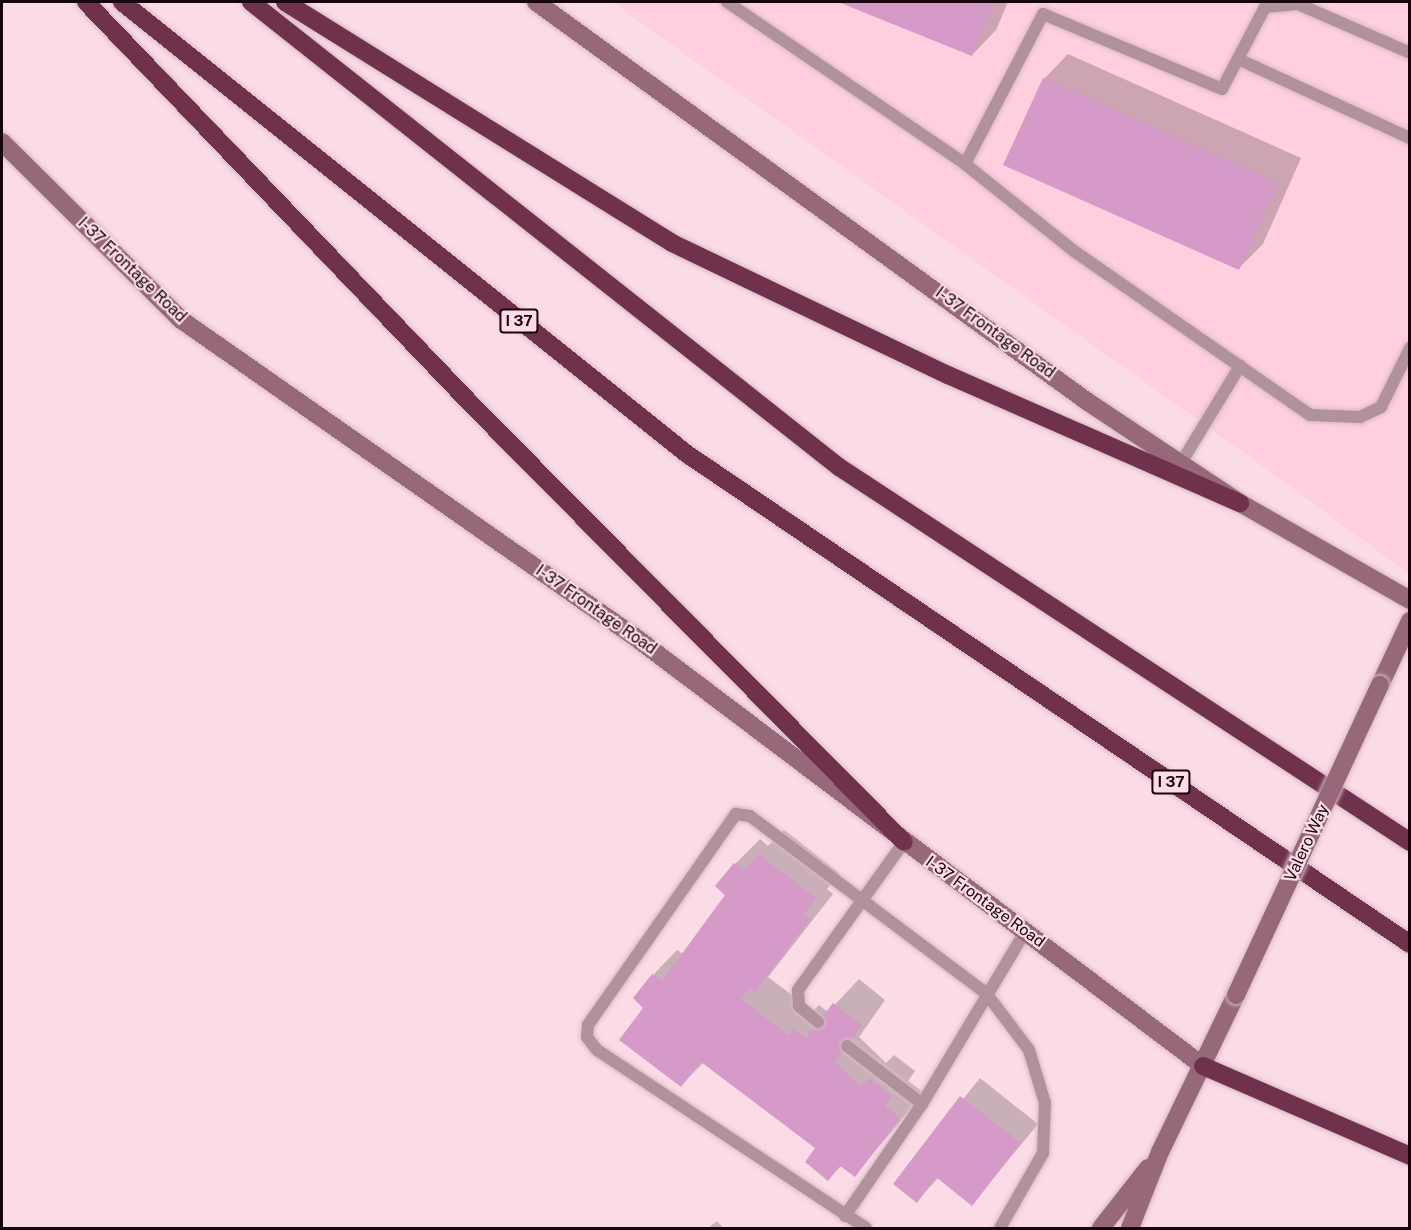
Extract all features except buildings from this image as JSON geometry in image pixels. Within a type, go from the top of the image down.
[{"type":"highway","points":[[86,2],[472,405],[904,842]]},
{"type":"highway","name":"I 37","points":[[122,2],[687,454],[1410,944]]},
{"type":"highway","points":[[251,2],[839,467],[1410,842]]},
{"type":"highway","points":[[285,2],[672,243],[948,375],[1240,503]]},
{"type":"highway","points":[[1203,1066],[1410,1156]]},
{"type":"main road","name":"I-37 Frontage Road","points":[[536,2],[1181,463],[1240,503],[1410,600]]},
{"type":"main road","name":"I-37 Frontage Road","points":[[2,142],[180,319],[635,637],[1203,1066]]},
{"type":"main road","name":"Valero Way","points":[[1160,1152],[1203,1066],[1410,621]]},
{"type":"main road","points":[[1101,1228],[1160,1152]]},
{"type":"main road","points":[[1130,1228],[1160,1152]]},
{"type":"lane","points":[[727,2],[965,164],[1074,251],[1310,415],[1360,417],[1381,407],[1410,348]]},
{"type":"lane","points":[[965,164],[1043,14],[1222,89],[1265,7],[1298,3],[1410,52]]},
{"type":"lane","points":[[1238,59],[1410,138]]},
{"type":"lane","points":[[1181,463],[1240,366]]},
{"type":"lane","points":[[866,1228],[597,1050],[587,1037],[588,1025],[736,814],[750,816],[864,898],[986,993],[1029,1050],[1045,1103],[1043,1153],[1000,1228]]},
{"type":"lane","points":[[818,1022],[799,1006],[798,990],[904,842]]},
{"type":"lane","points":[[845,1216],[922,1104],[986,993],[1025,932]]},
{"type":"lane","points":[[847,1046],[922,1104]]},
{"type":"shaded area","points":[[612,2],[1409,2],[1409,574],[1264,467]]}]
